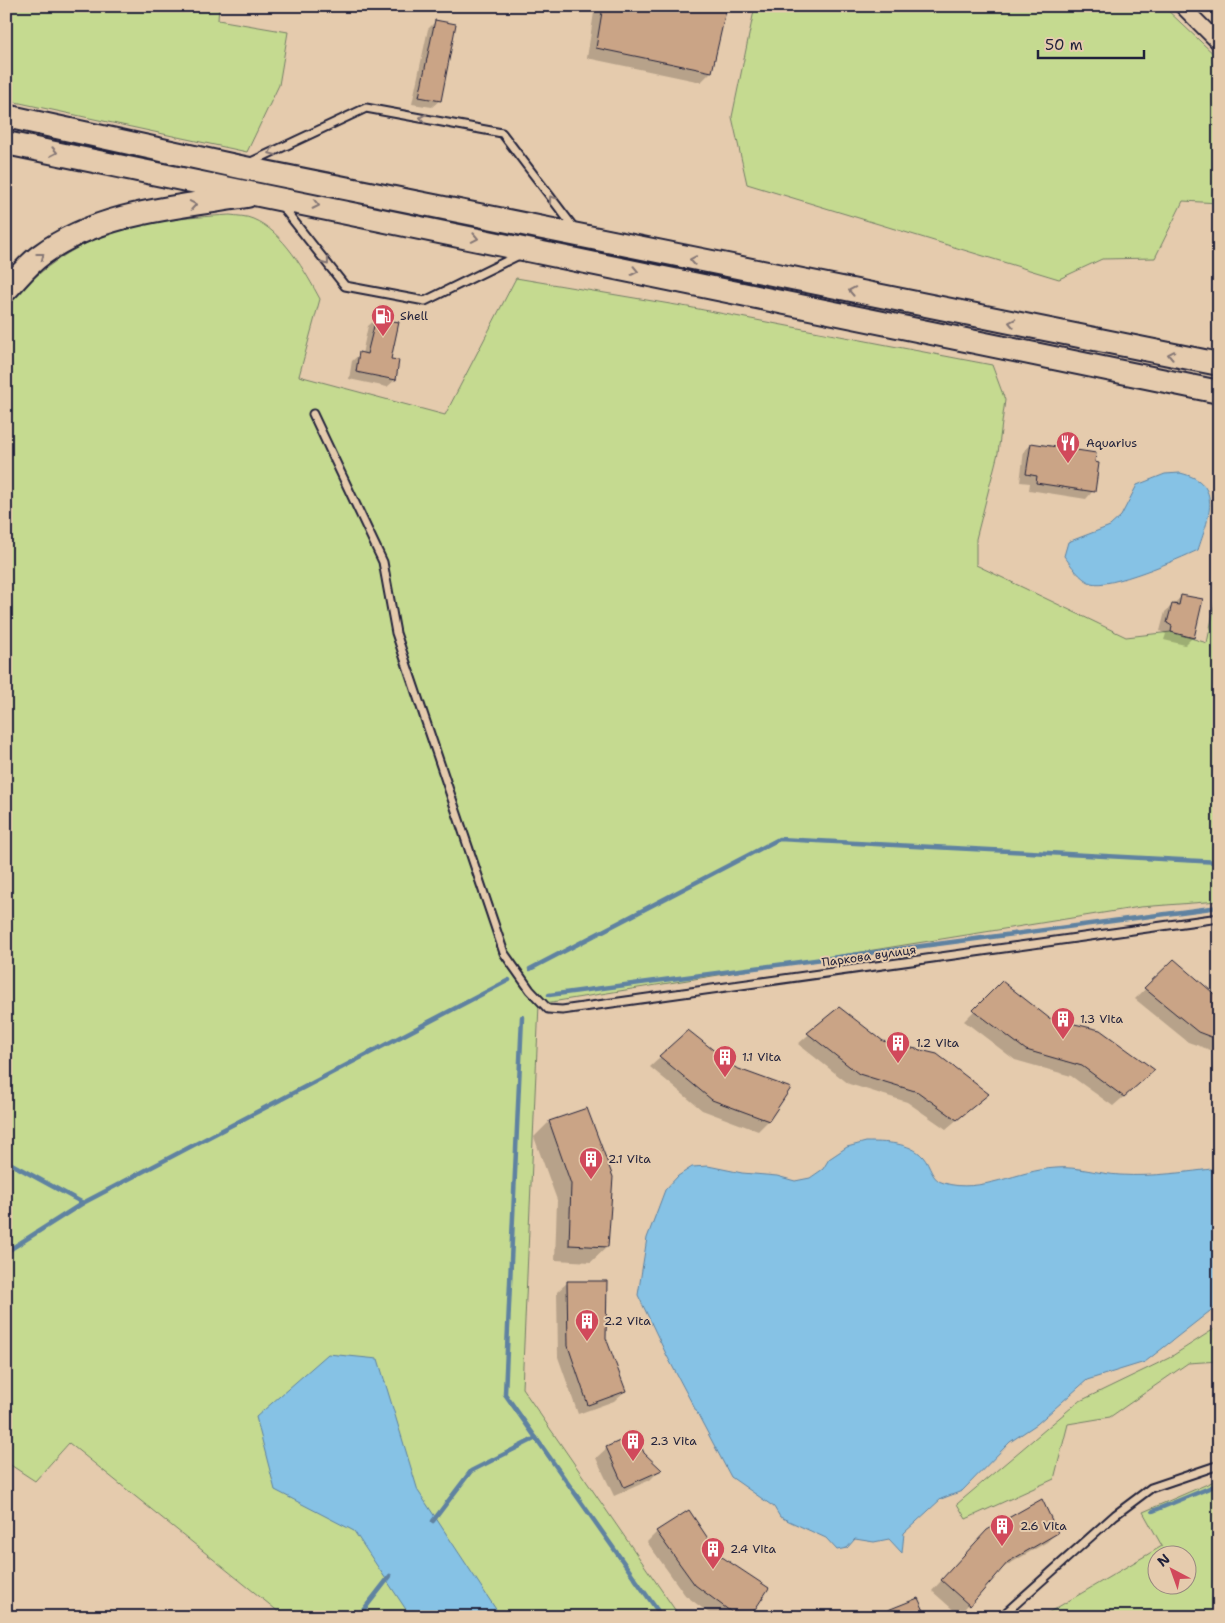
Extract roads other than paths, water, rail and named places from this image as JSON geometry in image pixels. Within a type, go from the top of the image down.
[{"type":"main road","points":[[6,116],[240,168],[1218,364]]},
{"type":"main road","points":[[6,143],[268,195],[1219,392]]},
{"type":"main road","points":[[6,290],[40,255],[82,230],[139,214],[268,195]]},
{"type":"street","points":[[1182,6],[1219,43]]},
{"type":"lane","points":[[240,168],[366,108],[502,133],[581,237]]},
{"type":"lane","points":[[268,195],[345,286],[425,301],[531,249]]},
{"type":"lane","name":"Паркова вулиця","points":[[313,414],[383,562],[396,633],[504,952],[530,990],[548,1009],[562,1010],[1219,918]]},
{"type":"lane","points":[[1001,1617],[1115,1515],[1151,1488],[1219,1465]]},
{"type":"water","points":[[1180,473],[1194,478],[1203,485],[1208,494],[1210,504],[1209,515],[1198,550],[1176,560],[1113,582],[1091,583],[1079,575],[1064,556],[1068,542],[1110,526],[1121,516],[1137,485],[1165,474]]},
{"type":"water","points":[[866,1142],[896,1144],[911,1148],[923,1157],[936,1179],[958,1186],[986,1184],[1056,1168],[1072,1168],[1112,1174],[1145,1175],[1219,1168],[1219,1304],[1145,1362],[1087,1380],[1037,1424],[1010,1442],[962,1491],[941,1499],[904,1533],[902,1553],[889,1539],[874,1542],[855,1539],[847,1548],[837,1550],[826,1538],[780,1517],[774,1507],[731,1477],[667,1356],[638,1295],[647,1238],[665,1190],[678,1176],[692,1167],[708,1166],[742,1173],[777,1176],[795,1181],[810,1178],[823,1169],[829,1159],[847,1147]]},
{"type":"water","points":[[328,1354],[378,1359],[418,1491],[501,1617],[411,1617],[354,1531],[275,1490],[256,1417]]},
{"type":"waterway","points":[[530,969],[779,839],[1219,862]]},
{"type":"waterway","points":[[549,995],[1219,907]]},
{"type":"waterway","points":[[6,1252],[83,1203],[509,980]]},
{"type":"waterway","points":[[522,1017],[505,1394],[662,1617]]},
{"type":"waterway","points":[[6,1161],[83,1203]]},
{"type":"waterway","points":[[433,1521],[471,1471],[536,1438]]},
{"type":"waterway","points":[[1153,1511],[1219,1484]]},
{"type":"waterway","points":[[358,1617],[390,1576]]},
{"type":"place","name":"Shell","points":[[383,337]]},
{"type":"place","name":"Aquarius","points":[[1068,464]]},
{"type":"place","name":"1.3 Vita","points":[[1063,1040]]},
{"type":"place","name":"1.2 Vita","points":[[898,1064]]},
{"type":"place","name":"1.1 Vita","points":[[725,1078]]},
{"type":"place","name":"2.1 Vita","points":[[591,1180]]},
{"type":"place","name":"2.2 Vita","points":[[587,1342]]},
{"type":"place","name":"2.3 Vita","points":[[633,1462]]},
{"type":"place","name":"2.6 Vita","points":[[1002,1547]]},
{"type":"place","name":"2.4 Vita","points":[[713,1570]]}]
